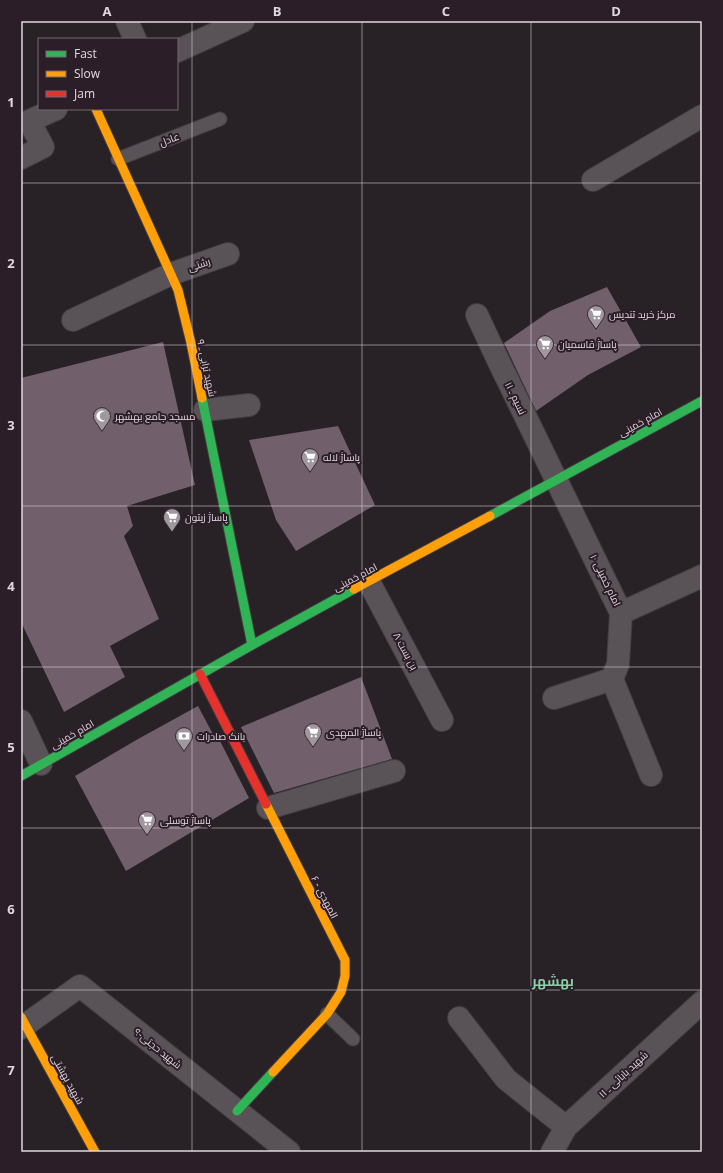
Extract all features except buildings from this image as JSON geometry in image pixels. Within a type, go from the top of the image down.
[{"type":"street","points":[[127,21],[135,38]]},
{"type":"street","points":[[178,51],[243,21]]},
{"type":"street","points":[[21,158],[43,147],[25,113],[48,110]]},
{"type":"street","name":"شهید ترابی ـ ۹","points":[[96,110],[178,290],[205,410],[252,645]]},
{"type":"street","points":[[593,180],[702,116]]},
{"type":"street","name":"رشتی","points":[[73,320],[170,274],[228,254]]},
{"type":"street","name":"نسیم ـ ۱۱","points":[[477,315],[557,480]]},
{"type":"street","name":"امام خمینی","points":[[21,776],[252,645],[702,401]]},
{"type":"street","points":[[205,410],[249,405]]},
{"type":"street","name":"امام خمینی ۱۰","points":[[557,480],[621,613],[618,664],[612,679]]},
{"type":"street","points":[[621,613],[702,576]]},
{"type":"street","name":"بن بست ۸","points":[[369,582],[442,720]]},
{"type":"street","name":"المهدی - ۶","points":[[200,674],[229,734],[345,960],[345,976],[340,992],[327,1014],[237,1111]]},
{"type":"street","points":[[554,698],[612,679],[651,775]]},
{"type":"street","points":[[21,721],[41,764]]},
{"type":"street","points":[[268,808],[394,771]]},
{"type":"street","name":"شهید حجتی-۹","points":[[23,1023],[80,986],[289,1152]]},
{"type":"street","name":"شهید بابائی ـ ۱۱","points":[[552,1152],[566,1127],[702,1002]]},
{"type":"street","points":[[459,1018],[506,1079],[566,1127]]},
{"type":"street","name":"شهید بهشتی","points":[[23,1023],[95,1152]]},
{"type":"lane","name":"عادل","points":[[118,159],[220,119]]},
{"type":"lane","points":[[327,1014],[353,1039]]},
{"type":"traffic: fast","points":[[202,398],[252,645]]},
{"type":"traffic: fast","points":[[490,516],[702,401]]},
{"type":"traffic: fast","points":[[21,776],[354,589]]},
{"type":"traffic: fast","points":[[237,1111],[273,1072]]},
{"type":"traffic: slow","points":[[96,110],[178,290],[202,398]]},
{"type":"traffic: slow","points":[[354,589],[490,516]]},
{"type":"traffic: slow","points":[[266,804],[345,960],[345,976],[341,992],[327,1014],[273,1072]]},
{"type":"traffic: slow","points":[[21,1017],[95,1152]]},
{"type":"traffic: jam","points":[[200,674],[266,804]]},
{"type":"place","name":"مرکز خرید تندیس","points":[[596,329]]},
{"type":"place","name":"پاساژ قاسمیان","points":[[545,359]]},
{"type":"place","name":"مسجد جامع بهشهر","points":[[102,431]]},
{"type":"place","name":"پاساژ لاله","points":[[310,472]]},
{"type":"place","name":"پاساژ زیتون","points":[[172,532]]},
{"type":"place","name":"پاساژ المهدی","points":[[313,747]]},
{"type":"place","name":"بانک صادرات","points":[[184,751]]},
{"type":"place","name":"پاساژ توسلی","points":[[147,835]]},
{"type":"district","name":"بهشهر","points":[[553,981]]}]
